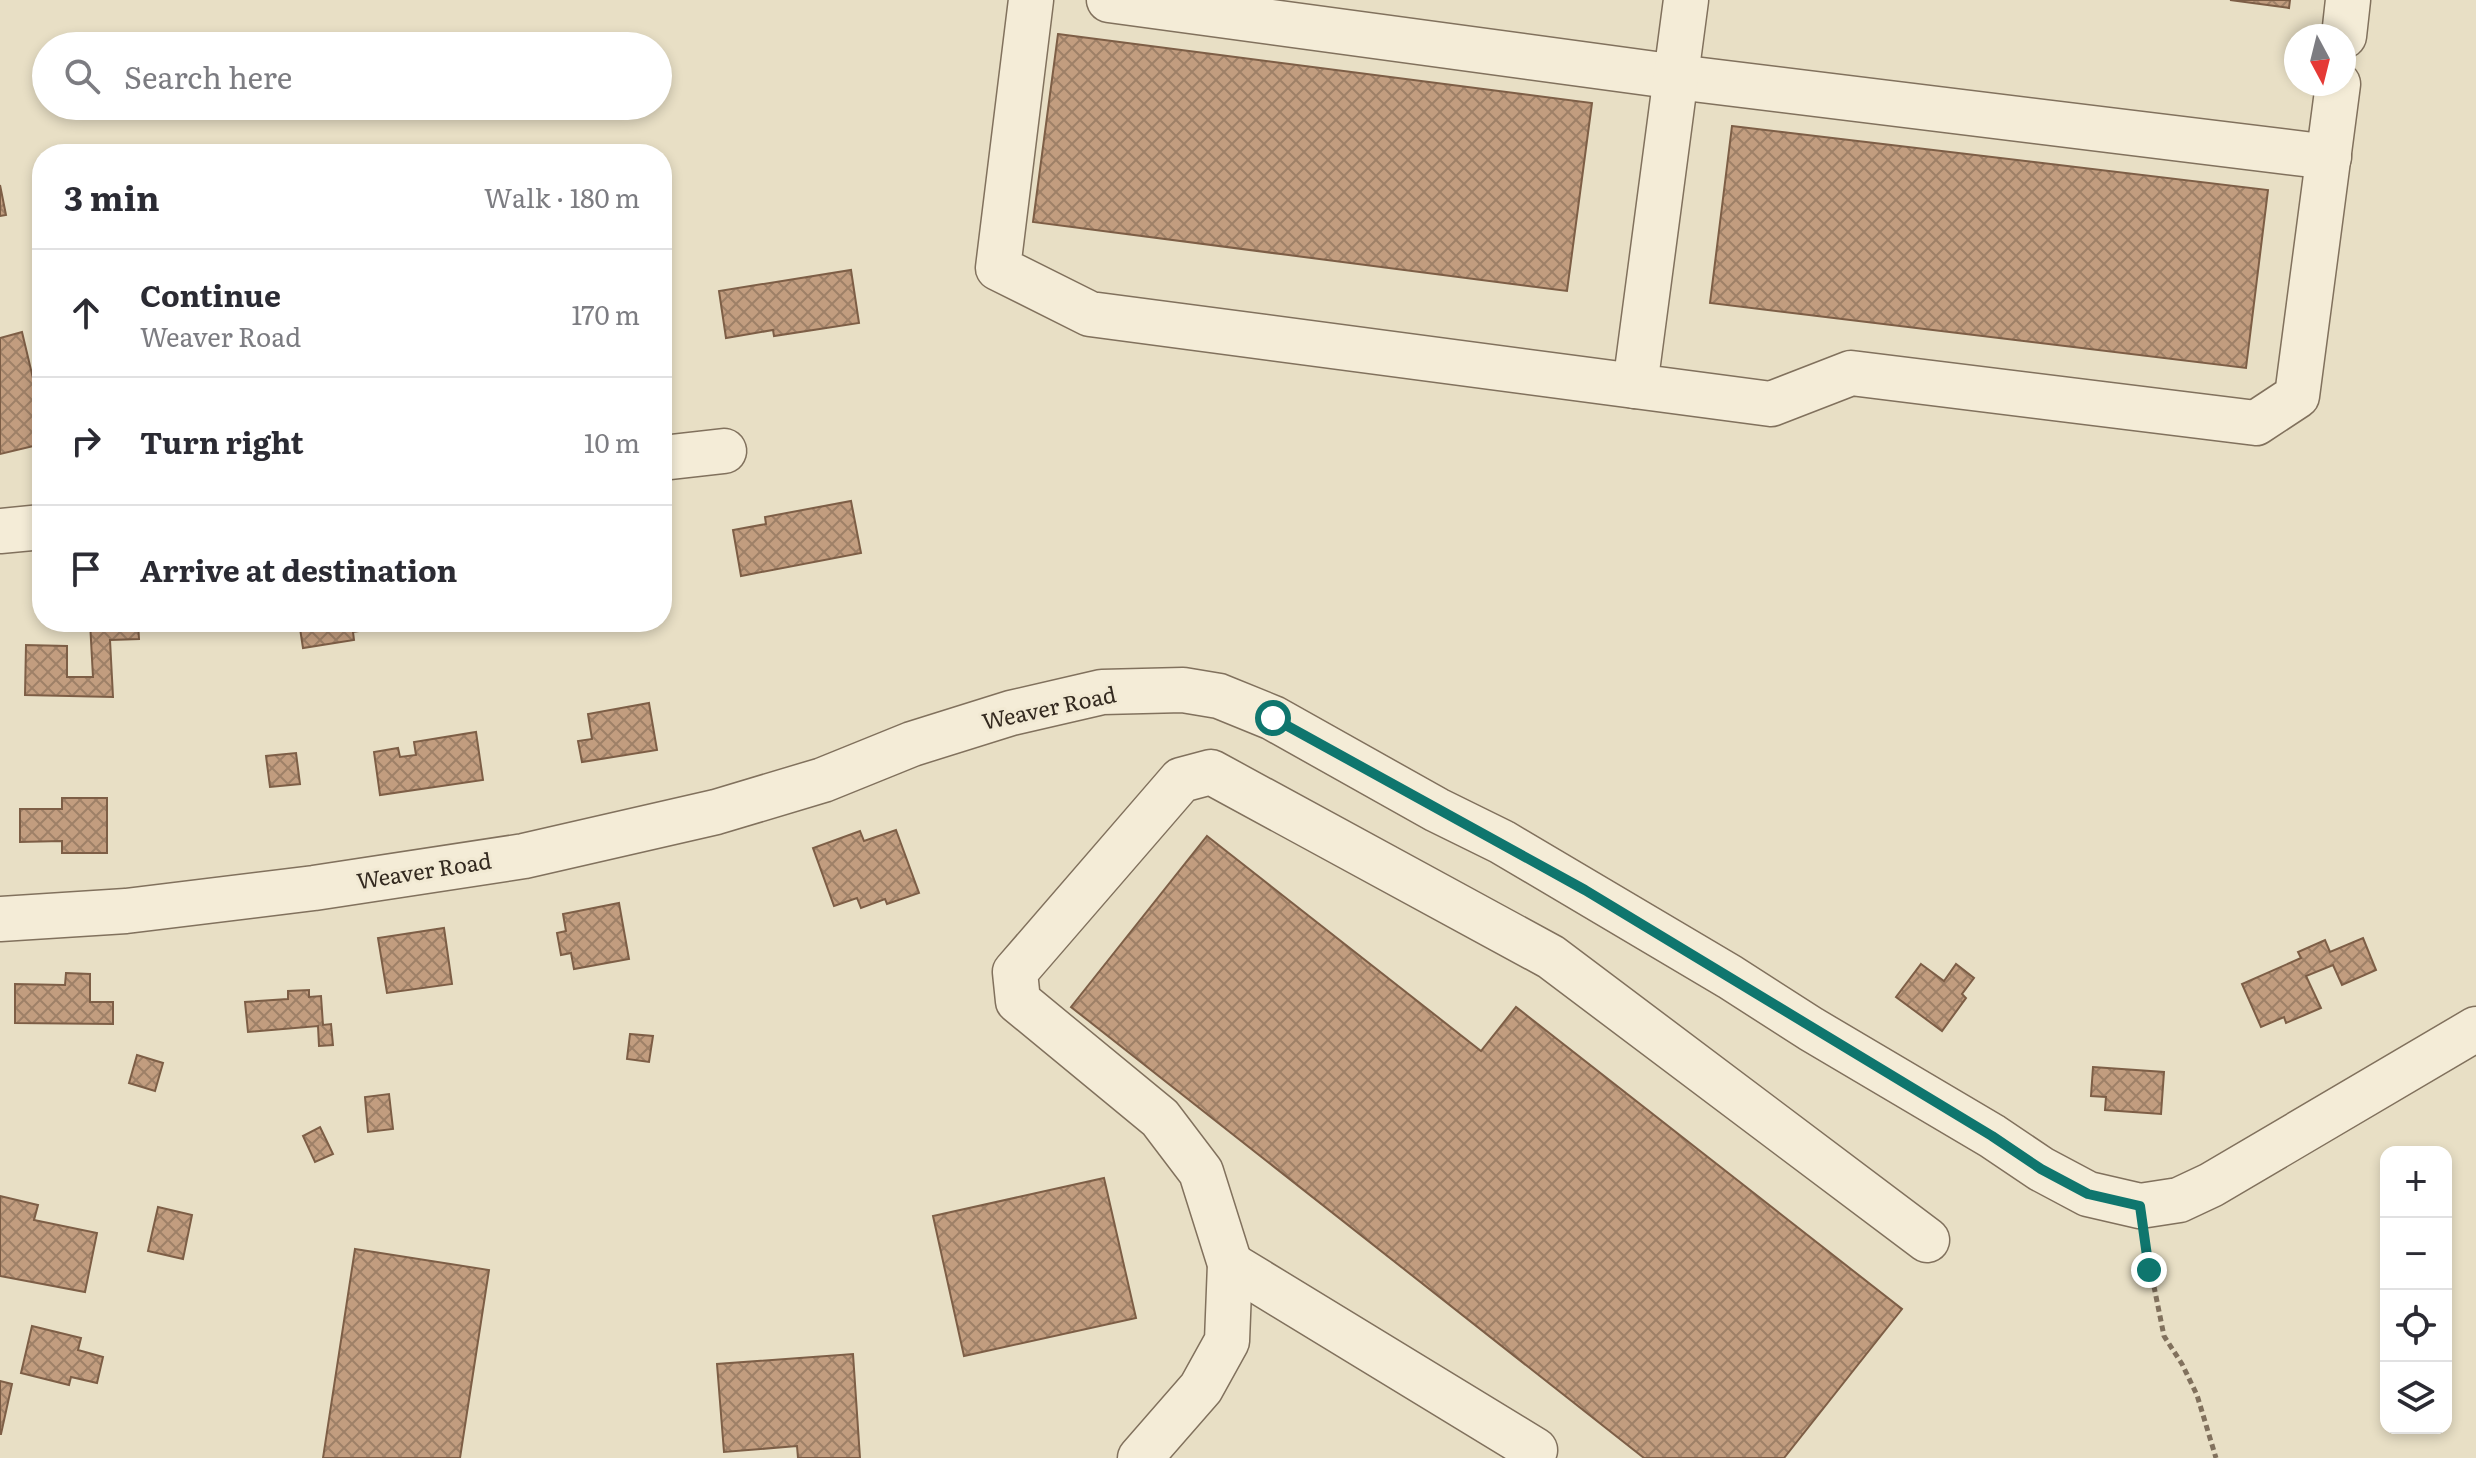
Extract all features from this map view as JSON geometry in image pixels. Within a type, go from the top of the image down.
[{"type":"street","points":[[1031,0],[998,268],[1090,314],[1771,404],[1851,373],[2256,423],[2297,396],[2337,96]]},
{"type":"street","points":[[1109,0],[1677,77],[2329,157]]},
{"type":"street","points":[[1635,386],[1686,0]]},
{"type":"street","points":[[2345,24],[2348,0]]},
{"type":"street","points":[[672,457],[724,451]]},
{"type":"street","points":[[0,531],[32,528]]},
{"type":"street","name":"Weaver Road","points":[[0,919],[126,911],[314,888],[524,856],[716,812],[823,780],[912,744],[1011,713],[1102,692],[1183,690],[1219,696],[1273,718],[1585,890],[1992,1136],[2041,1169],[2088,1194],[2159,1203]]},
{"type":"street","points":[[1140,1458],[1201,1388],[1227,1341],[1230,1264],[1201,1172],[1160,1118],[1018,1001],[1015,972],[1181,780],[1211,772],[1551,957],[1927,1240]]},
{"type":"street","points":[[2159,1203],[2211,1185],[2476,1029]]},
{"type":"street","points":[[1230,1264],[1535,1450]]},
{"type":"path","points":[[2159,1203],[2149,1270],[2164,1336],[2197,1395],[2216,1458]]},
{"type":"building","points":[[2230,0],[2290,0],[2289,8]]},
{"type":"building","points":[[1058,34],[1592,103],[1567,291],[1033,222]]},
{"type":"building","points":[[1732,126],[2268,190],[2246,368],[1710,303]]},
{"type":"building","points":[[0,185],[6,215],[0,216]]},
{"type":"building","points":[[851,270],[859,323],[774,336],[773,330],[726,338],[719,291]]},
{"type":"building","points":[[22,332],[32,374],[32,446],[0,454],[0,338]]},
{"type":"building","points":[[851,501],[861,553],[741,576],[733,530],[766,524],[765,517]]},
{"type":"building","points":[[91,632],[139,632],[139,639],[110,640],[113,697],[25,695],[26,645],[67,646],[67,677],[93,677]]},
{"type":"building","points":[[301,632],[353,632],[354,640],[303,648]]},
{"type":"building","points":[[649,703],[657,750],[582,762],[578,741],[592,739],[588,714]]},
{"type":"building","points":[[476,732],[483,780],[380,795],[374,752],[398,748],[400,757],[416,755],[414,742]]},
{"type":"building","points":[[296,753],[300,784],[270,787],[266,756]]},
{"type":"building","points":[[62,798],[107,798],[107,853],[62,853],[62,841],[20,842],[20,809],[62,809]]},
{"type":"building","points":[[896,830],[919,893],[887,904],[885,899],[861,908],[857,898],[834,906],[813,848],[860,831],[864,841]]},
{"type":"building","points":[[1207,836],[1481,1051],[1516,1007],[1902,1309],[1784,1458],[1644,1458],[1071,1007]]},
{"type":"building","points":[[619,903],[629,959],[574,969],[571,953],[561,955],[557,933],[566,931],[563,914]]},
{"type":"building","points":[[444,928],[452,984],[387,993],[378,938]]},
{"type":"building","points":[[2363,938],[2376,970],[2342,985],[2333,965],[2306,976],[2321,1008],[2286,1023],[2284,1017],[2261,1027],[2242,984],[2301,958],[2298,952],[2325,940],[2330,952]]},
{"type":"building","points":[[1921,964],[1944,981],[1956,964],[1974,978],[1962,994],[1966,998],[1942,1031],[1896,997]]},
{"type":"building","points":[[66,973],[90,974],[90,1002],[113,1002],[113,1024],[15,1023],[15,984],[65,985]]},
{"type":"building","points":[[309,990],[309,997],[321,996],[323,1025],[331,1024],[333,1045],[319,1046],[318,1026],[248,1032],[245,1002],[288,999],[288,991]]},
{"type":"building","points":[[630,1034],[653,1036],[649,1062],[627,1059]]},
{"type":"building","points":[[137,1055],[163,1063],[155,1091],[129,1083]]},
{"type":"building","points":[[2093,1067],[2164,1072],[2161,1114],[2105,1110],[2106,1097],[2091,1096]]},
{"type":"building","points":[[389,1094],[393,1129],[368,1132],[365,1097]]},
{"type":"building","points":[[320,1127],[333,1154],[315,1162],[303,1136]]},
{"type":"building","points":[[1104,1178],[1136,1318],[964,1356],[933,1216]]},
{"type":"building","points":[[0,1196],[38,1205],[34,1220],[97,1233],[85,1292],[0,1276]]},
{"type":"building","points":[[158,1207],[192,1215],[183,1259],[148,1251]]},
{"type":"building","points":[[355,1249],[489,1270],[460,1458],[323,1458]]},
{"type":"building","points":[[32,1326],[81,1338],[78,1350],[103,1357],[97,1383],[71,1377],[69,1385],[21,1373]]},
{"type":"building","points":[[853,1354],[860,1458],[798,1458],[797,1446],[724,1452],[717,1364]]},
{"type":"building","points":[[0,1381],[12,1384],[1,1434],[0,1434]]},
{"type":"route","points":[[1273,718],[1585,890],[1992,1136],[2041,1169],[2088,1194],[2140,1206],[2149,1270]]}]
